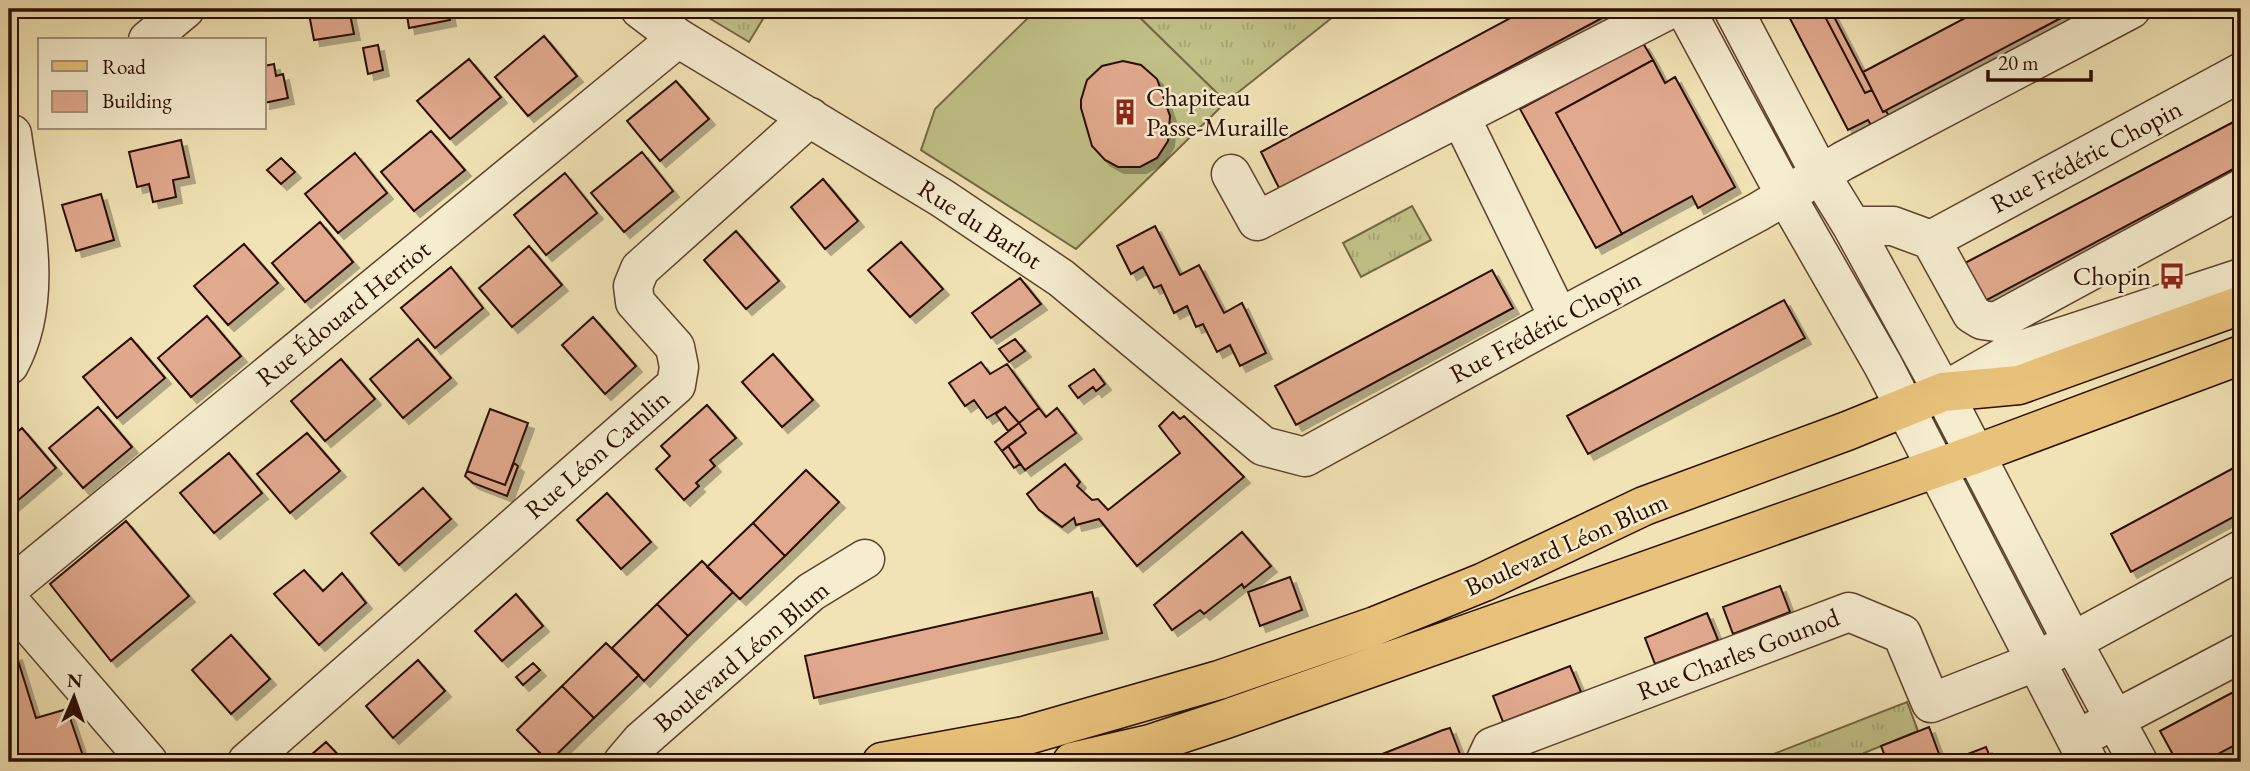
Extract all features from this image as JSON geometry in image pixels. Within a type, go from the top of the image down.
[{"type":"main road","name":"Boulevard Léon Blum","points":[[882,762],[1024,736],[1219,680],[1375,625],[1472,587],[1644,506],[1847,431],[1943,392],[2019,385],[2241,305]]},
{"type":"main road","name":"Boulevard Léon Blum","points":[[1072,762],[1150,744],[1226,719],[1976,454],[2241,355]]},
{"type":"street","points":[[150,38],[185,9]]},
{"type":"street","name":"Rue du Barlot","points":[[640,9],[678,37],[942,198],[1062,278],[1263,446],[1305,457]]},
{"type":"street","points":[[1231,174],[1257,221],[1670,9]]},
{"type":"street","points":[[1685,9],[1786,196],[1866,333],[2082,751],[2115,719],[2241,653]]},
{"type":"street","points":[[1733,9],[1821,174],[1943,392],[2138,762]]},
{"type":"street","name":"Rue Frédéric Chopin","points":[[1305,457],[1786,196],[1821,174],[2132,9]]},
{"type":"street","name":"Rue Édouard Herriot","points":[[9,588],[678,37]]},
{"type":"street","name":"Rue Frédéric Chopin","points":[[1931,240],[2240,73]]},
{"type":"street","name":"Rue Léon Cathlin","points":[[247,762],[676,385],[679,367],[675,347],[635,302],[633,286],[640,268],[810,117]]},
{"type":"street","points":[[1461,118],[1559,318]]},
{"type":"street","points":[[9,365],[25,321],[30,283],[20,130]]},
{"type":"street","points":[[1852,226],[1894,226],[1911,230],[1931,240],[1972,314],[1982,320],[1996,322],[2241,189]]},
{"type":"street","points":[[1943,392],[2009,354],[2241,278]]},
{"type":"street","points":[[1866,333],[1900,317]]},
{"type":"street","points":[[2072,641],[2241,551]]},
{"type":"street","name":"Boulevard Léon Blum","points":[[623,762],[641,741],[811,592],[865,559]]},
{"type":"street","points":[[9,601],[148,762]]},
{"type":"street","name":"Rue Charles Gounod","points":[[1485,762],[1492,747],[1849,612],[1902,634],[1931,703],[2035,662],[2072,641]]},
{"type":"green space","points":[[694,9],[769,9],[749,42]]},
{"type":"green space","points":[[1037,9],[1131,9],[1226,102],[1076,249],[921,150],[935,109]]},
{"type":"green space","points":[[1131,9],[1343,9],[1226,102]]},
{"type":"green space","points":[[1412,206],[1431,240],[1361,277],[1343,243]]},
{"type":"green space","points":[[1907,702],[1918,731],[1864,753],[1867,762],[1753,762]]},
{"type":"building","points":[[308,9],[349,9],[354,34],[314,40]]},
{"type":"building","points":[[406,9],[448,9],[450,20],[409,28]]},
{"type":"building","points":[[1527,9],[1619,9],[1280,190],[1261,152]]},
{"type":"building","points":[[1785,9],[1821,9],[1865,93],[1872,90],[1883,112],[1886,111],[1890,118],[1872,127],[1868,120],[1848,130]]},
{"type":"building","points":[[1821,9],[1830,9],[1872,90],[1865,93]]},
{"type":"building","points":[[1982,9],[2078,9],[1883,112],[1863,72]]},
{"type":"building","points":[[544,36],[577,76],[528,116],[495,77]]},
{"type":"building","points":[[1643,43],[1653,60],[1556,113],[1622,234],[1596,248],[1520,109]]},
{"type":"building","points":[[378,45],[383,70],[368,74],[363,48]]},
{"type":"building","points":[[469,59],[501,97],[450,139],[417,101]]},
{"type":"building","points":[[1653,60],[1665,83],[1675,77],[1735,187],[1698,208],[1692,196],[1622,234],[1556,113]]},
{"type":"building","name":"Chapiteau Passe-Muraille","points":[[1123,61],[1141,65],[1157,79],[1170,116],[1168,141],[1157,158],[1140,167],[1118,167],[1105,160],[1092,146],[1081,108],[1087,80],[1102,66]]},
{"type":"building","points":[[274,64],[276,76],[283,74],[288,98],[266,103],[266,66]]},
{"type":"building","points":[[676,81],[709,119],[660,161],[627,121]]},
{"type":"building","points":[[2241,118],[2241,165],[1985,301],[1965,263]]},
{"type":"building","points":[[431,131],[465,170],[414,211],[381,172]]},
{"type":"building","points":[[181,140],[189,177],[173,180],[176,197],[153,202],[149,184],[137,187],[129,152]]},
{"type":"building","points":[[642,152],[673,191],[624,232],[591,193]]},
{"type":"building","points":[[355,153],[387,193],[338,233],[305,194]]},
{"type":"building","points":[[281,158],[295,172],[281,184],[267,170]]},
{"type":"building","points":[[565,173],[597,213],[546,255],[514,215]]},
{"type":"building","points":[[823,179],[858,221],[825,249],[791,207]]},
{"type":"building","points":[[101,194],[114,240],[76,251],[62,205]]},
{"type":"building","points":[[320,222],[353,262],[305,302],[272,263]]},
{"type":"building","points":[[1155,226],[1180,275],[1199,265],[1224,313],[1242,303],[1266,353],[1240,366],[1230,345],[1217,352],[1203,324],[1196,327],[1187,306],[1174,313],[1161,285],[1154,288],[1143,267],[1131,274],[1117,246]]},
{"type":"building","points":[[736,231],[779,281],[746,309],[704,260]]},
{"type":"building","points":[[901,242],[943,289],[910,317],[868,270]]},
{"type":"building","points":[[244,244],[278,283],[228,325],[194,286]]},
{"type":"building","points":[[529,246],[562,285],[512,327],[479,288]]},
{"type":"building","points":[[451,267],[483,308],[435,348],[401,308]]},
{"type":"building","points":[[1492,270],[1513,308],[1296,425],[1275,386]]},
{"type":"building","points":[[1020,278],[1041,304],[991,338],[972,313]]},
{"type":"building","points":[[1784,300],[1805,338],[1588,454],[1567,416]]},
{"type":"building","points":[[207,316],[241,356],[191,397],[158,358]]},
{"type":"building","points":[[593,317],[636,366],[605,394],[562,345]]},
{"type":"building","points":[[131,338],[165,378],[117,418],[83,377]]},
{"type":"building","points":[[418,339],[451,378],[403,418],[370,379]]},
{"type":"building","points":[[1015,339],[1025,351],[1009,362],[999,349]]},
{"type":"building","points":[[773,354],[813,400],[782,427],[742,382]]},
{"type":"building","points":[[341,359],[375,399],[325,441],[291,401]]},
{"type":"building","points":[[981,362],[990,374],[1007,364],[1039,408],[1019,423],[1005,407],[987,418],[974,400],[965,406],[949,383]]},
{"type":"building","points":[[1094,369],[1105,384],[1096,391],[1093,387],[1078,398],[1069,386]]},
{"type":"building","points":[[707,405],[736,438],[710,460],[715,466],[696,483],[699,486],[684,500],[656,469],[670,456],[661,446]]},
{"type":"building","points":[[98,407],[132,447],[83,488],[49,448]]},
{"type":"building","points":[[1005,407],[1019,423],[1008,431],[996,414]]},
{"type":"building","points":[[1039,408],[1046,417],[1057,408],[1076,433],[1025,470],[1008,446],[1026,433],[1019,423]]},
{"type":"building","points":[[490,409],[528,423],[505,485],[467,471]]},
{"type":"building","points":[[1173,412],[1180,419],[1184,416],[1244,477],[1137,566],[1099,519],[1076,525],[1074,518],[1062,527],[1039,510],[1027,494],[1065,464],[1080,482],[1077,486],[1092,500],[1098,499],[1108,510],[1180,453],[1159,426]]},
{"type":"building","points":[[1019,423],[1026,433],[1002,451],[995,442]]},
{"type":"building","points":[[22,428],[56,468],[9,508],[9,439]]},
{"type":"building","points":[[307,433],[340,471],[290,513],[257,474]]},
{"type":"building","points":[[1008,446],[1020,464],[1014,468],[1002,451]]},
{"type":"building","points":[[229,453],[262,493],[214,533],[180,493]]},
{"type":"building","points":[[514,463],[518,466],[507,496],[473,483],[465,476],[467,471],[505,485]]},
{"type":"building","points":[[2241,464],[2241,513],[2131,572],[2111,534]]},
{"type":"building","points":[[806,470],[839,502],[785,556],[753,523]]},
{"type":"building","points":[[423,488],[451,519],[399,565],[371,533]]},
{"type":"building","points":[[607,493],[651,542],[621,569],[577,520]]},
{"type":"building","points":[[126,521],[189,596],[111,661],[50,584]]},
{"type":"building","points":[[753,523],[785,556],[740,599],[707,567]]},
{"type":"building","points":[[1242,532],[1271,566],[1244,588],[1242,584],[1204,614],[1200,610],[1172,630],[1154,605]]},
{"type":"building","points":[[702,561],[733,592],[688,636],[657,604]]},
{"type":"building","points":[[304,570],[323,591],[342,573],[366,603],[319,645],[274,594]]},
{"type":"building","points":[[1290,577],[1302,610],[1260,626],[1248,592]]},
{"type":"building","points":[[1780,586],[1790,612],[1733,634],[1723,607]]},
{"type":"building","points":[[1092,592],[1102,633],[814,698],[805,656]]},
{"type":"building","points":[[516,594],[543,626],[502,661],[475,631]]},
{"type":"building","points":[[657,604],[688,636],[644,681],[612,648]]},
{"type":"building","points":[[1707,613],[1718,640],[1655,664],[1645,638]]},
{"type":"building","points":[[231,635],[270,679],[231,714],[192,670]]},
{"type":"building","points":[[606,643],[639,675],[594,718],[562,686]]},
{"type":"building","points":[[16,654],[36,718],[67,709],[85,762],[9,762],[9,656]]},
{"type":"building","points":[[418,660],[445,691],[393,738],[366,706]]},
{"type":"building","points":[[533,663],[540,670],[523,685],[516,677]]},
{"type":"building","points":[[1570,666],[1581,692],[1503,722],[1493,696]]},
{"type":"building","points":[[562,686],[594,718],[549,762],[517,730]]},
{"type":"building","points":[[2241,688],[2241,742],[2203,762],[2177,762],[2160,731]]},
{"type":"building","points":[[1929,727],[1942,762],[1883,762],[1887,761],[1881,746]]},
{"type":"building","points":[[1450,728],[1463,762],[1362,762],[1443,730]]},
{"type":"building","points":[[326,742],[345,762],[303,762]]},
{"type":"building","points":[[1986,747],[1992,762],[1947,762]]},
{"type":"place","name":"Chapiteau Passe-Muraille","points":[[1125,112]]},
{"type":"place","name":"Chopin","points":[[2172,276]]}]
